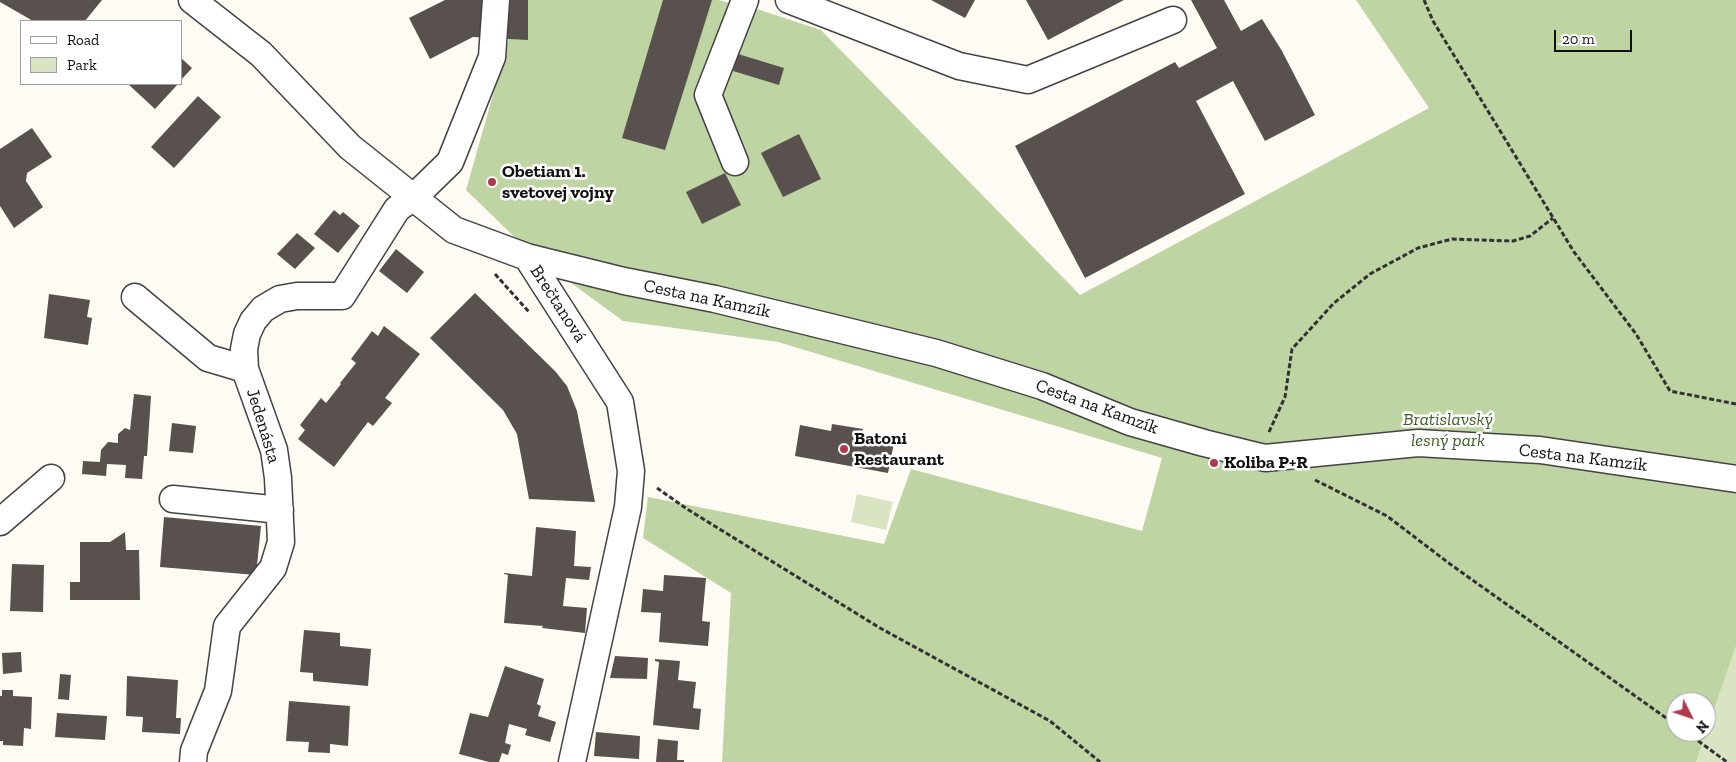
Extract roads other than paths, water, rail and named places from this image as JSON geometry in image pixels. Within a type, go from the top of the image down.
[{"type":"street","name":"Brečtanová","points":[[192,0],[261,54],[350,146],[454,230],[527,257],[620,402],[631,471],[628,506],[572,762]]},
{"type":"street","points":[[414,197],[450,162],[492,57],[496,0]]},
{"type":"street","points":[[735,162],[708,95],[745,0]]},
{"type":"street","points":[[790,0],[959,66],[1028,80],[1173,20]]},
{"type":"street","name":"Jedenásta","points":[[193,762],[194,751],[218,690],[227,626],[273,568],[281,542],[278,478],[274,450],[245,369],[244,349],[247,334],[253,321],[263,309],[280,298],[342,296],[390,218],[397,209],[414,197]]},
{"type":"street","name":"Cesta na Kamzík","points":[[527,257],[624,281],[714,299],[936,353],[1042,386],[1130,422],[1265,458],[1418,443],[1540,450],[1736,478]]},
{"type":"street","points":[[134,297],[208,358],[245,369]]},
{"type":"street","points":[[0,522],[51,478]]},
{"type":"street","points":[[172,499],[280,510]]},
{"type":"place","name":"Obetiam 1. svetovej vojny","points":[[492,182]]},
{"type":"place","name":"Batoni Restaurant","points":[[844,449]]},
{"type":"place","name":"Koliba P+R","points":[[1214,463]]},
{"type":"park label","name":"Bratislavský lesný park","points":[[1448,430]]}]
